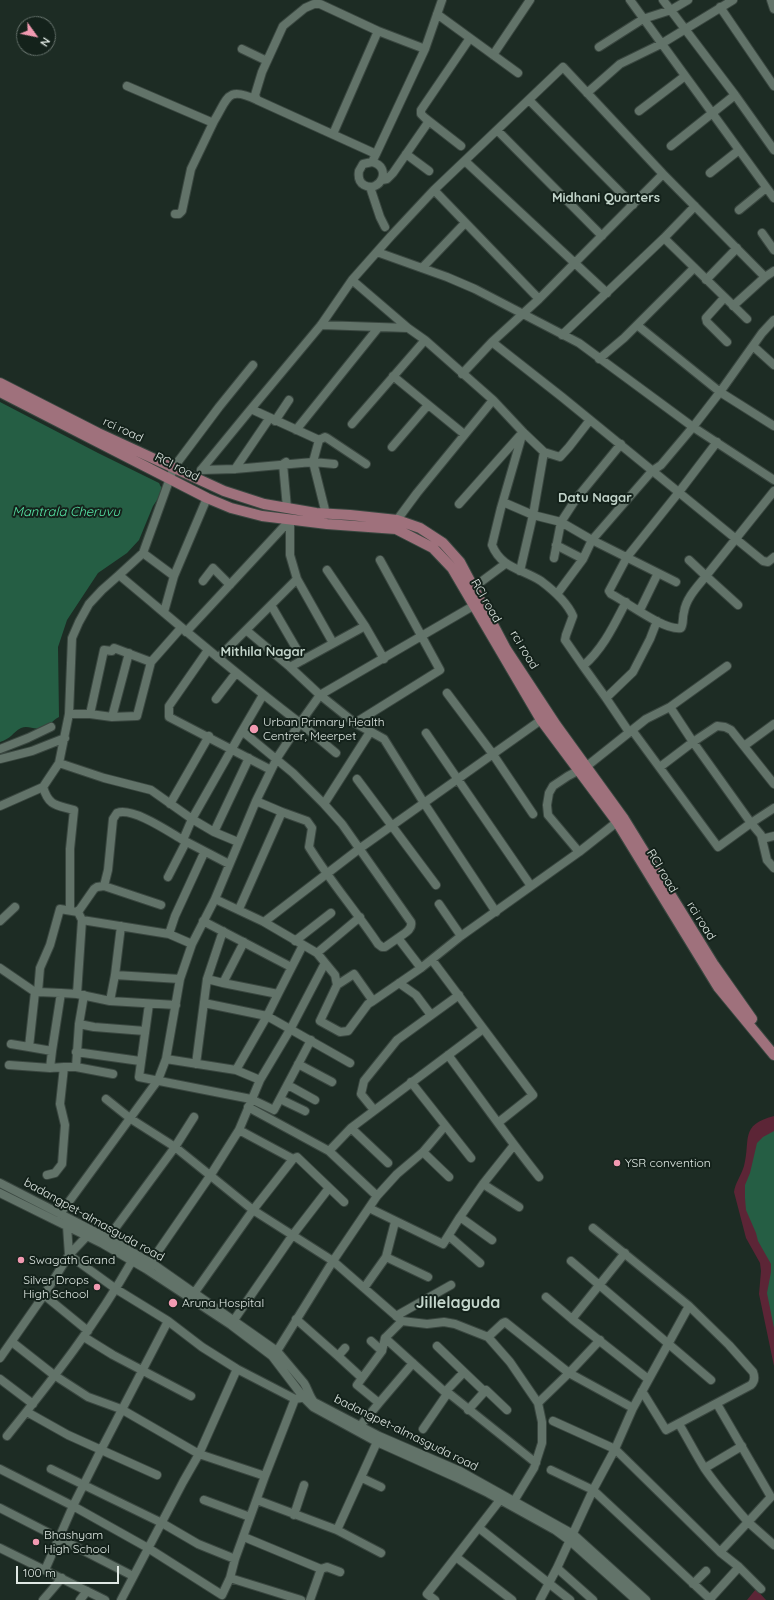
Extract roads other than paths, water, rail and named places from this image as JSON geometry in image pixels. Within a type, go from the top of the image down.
[{"type":"main road","name":"rci road","points":[[0,382],[98,433],[174,467],[224,492],[264,504],[326,514],[350,515],[420,528],[443,542],[460,562],[506,649],[583,769],[624,819],[714,965],[754,1022],[774,1044]]},
{"type":"main road","name":"RCI road","points":[[0,392],[169,479],[181,483],[207,498],[232,508],[262,516],[290,520],[396,524],[433,548],[452,568],[541,720],[583,769],[718,987],[774,1055]]},
{"type":"street","points":[[372,162],[425,49],[442,0]]},
{"type":"street","points":[[493,55],[530,0]]},
{"type":"street","points":[[630,0],[774,198]]},
{"type":"street","points":[[663,0],[735,95],[774,150]]},
{"type":"street","points":[[600,47],[643,19],[671,10],[688,0]]},
{"type":"street","points":[[587,93],[620,64],[661,44],[733,0]]},
{"type":"street","points":[[771,0],[774,9]]},
{"type":"street","points":[[257,100],[255,95],[262,72],[283,26],[305,8],[314,4],[320,4],[378,31],[425,49]]},
{"type":"street","points":[[720,7],[774,86]]},
{"type":"street","points":[[437,14],[518,74]]},
{"type":"street","points":[[333,134],[378,31]]},
{"type":"street","points":[[461,146],[421,114],[421,110],[470,38]]},
{"type":"street","points":[[242,49],[267,61]]},
{"type":"street","points":[[334,464],[313,462],[285,463],[235,469],[201,470],[321,325],[352,280],[377,252],[434,190],[563,67],[663,174],[765,277]]},
{"type":"street","points":[[639,111],[685,76]]},
{"type":"street","points":[[127,86],[205,121],[214,121]]},
{"type":"street","points":[[175,214],[179,214],[182,211],[191,169],[214,121],[226,99],[233,94],[245,94],[376,154]]},
{"type":"street","points":[[671,146],[735,95]]},
{"type":"street","points":[[529,100],[633,205]]},
{"type":"street","points":[[370,187],[390,176],[429,121]]},
{"type":"street","points":[[497,130],[602,236]]},
{"type":"street","points":[[710,173],[739,150]]},
{"type":"street","points":[[406,154],[429,171]]},
{"type":"street","points":[[465,161],[574,264],[607,293]]},
{"type":"street","points":[[382,180],[382,168],[376,163],[372,162],[364,164],[359,171],[360,180],[362,183],[370,187],[385,227]]},
{"type":"street","points":[[462,374],[492,342],[523,315],[663,174]]},
{"type":"street","points":[[739,210],[766,188]]},
{"type":"street","points":[[434,190],[539,299]]},
{"type":"street","points":[[562,335],[664,238],[695,206]]},
{"type":"street","points":[[422,268],[465,223]]},
{"type":"street","points":[[762,233],[774,250]]},
{"type":"street","points":[[664,238],[747,319]]},
{"type":"street","points":[[706,280],[737,248]]},
{"type":"street","points":[[377,252],[475,289],[579,343],[693,427],[774,480]]},
{"type":"street","points":[[599,359],[637,325],[694,268]]},
{"type":"street","points":[[733,306],[765,277],[774,271]]},
{"type":"street","points":[[352,280],[408,328],[425,340],[493,400],[544,452],[560,457],[590,420]]},
{"type":"street","points":[[724,298],[706,318],[707,322],[727,342]]},
{"type":"street","points":[[557,594],[583,559],[592,540],[652,471],[661,465],[693,427],[774,320]]},
{"type":"street","points":[[321,325],[408,328]]},
{"type":"street","points":[[637,325],[720,392],[774,426]]},
{"type":"street","points":[[296,430],[378,328]]},
{"type":"street","points":[[352,424],[425,340]]},
{"type":"street","points":[[492,342],[621,444],[652,471],[765,562],[768,562],[774,557]]},
{"type":"street","points":[[753,346],[774,365]]},
{"type":"street","points":[[0,806],[43,787],[59,763],[69,714],[72,638],[79,622],[89,604],[102,590],[143,553],[174,467],[253,365]]},
{"type":"street","points":[[393,376],[464,434]]},
{"type":"street","points":[[235,469],[289,400]]},
{"type":"street","points":[[396,524],[413,498],[493,400]]},
{"type":"street","points":[[392,447],[428,405]]},
{"type":"street","points":[[251,409],[272,420],[319,440],[327,438],[366,464]]},
{"type":"street","points":[[523,432],[502,502],[492,545],[494,550],[505,564],[541,581],[557,594],[571,610],[573,616],[565,640],[606,698],[660,767],[718,847],[774,808]]},
{"type":"street","points":[[458,504],[523,432]]},
{"type":"street","points":[[319,440],[313,462],[326,514]]},
{"type":"street","points":[[717,442],[627,557],[609,591],[610,594],[657,621],[671,627],[681,628],[684,612],[690,597],[774,490]]},
{"type":"street","points":[[554,558],[561,522],[576,499],[621,444]]},
{"type":"street","points":[[520,571],[533,514],[544,452]]},
{"type":"street","points":[[285,463],[287,508]]},
{"type":"street","points":[[164,612],[174,576],[207,498]]},
{"type":"street","points":[[502,502],[533,514],[561,522],[592,540],[676,582]]},
{"type":"street","points":[[290,520],[290,555],[297,579],[333,643]]},
{"type":"street","points":[[69,714],[90,714],[112,717],[137,716],[151,662],[230,584],[290,520]]},
{"type":"street","points":[[556,545],[583,559]]},
{"type":"street","points":[[143,553],[174,576]]},
{"type":"street","points":[[355,724],[440,670],[380,560]]},
{"type":"street","points":[[689,560],[738,605]]},
{"type":"street","points":[[474,587],[505,564]]},
{"type":"street","points":[[203,581],[213,568],[230,584]]},
{"type":"street","points":[[327,570],[365,626],[384,659]]},
{"type":"street","points":[[640,610],[658,573]]},
{"type":"street","points":[[119,575],[263,696],[300,723],[336,753]]},
{"type":"street","points":[[218,658],[297,579]]},
{"type":"street","points":[[583,666],[593,658],[601,647],[626,602]]},
{"type":"street","points":[[271,605],[303,660]]},
{"type":"street","points":[[60,1214],[131,1119],[158,1080],[166,1059],[180,980],[192,944],[215,899],[256,801],[277,758],[300,723],[320,695],[473,606]]},
{"type":"street","points":[[606,698],[633,672],[650,639],[657,621]]},
{"type":"street","points":[[290,667],[365,626]]},
{"type":"street","points":[[246,630],[355,724],[384,739],[424,803],[496,912]]},
{"type":"street","points":[[90,714],[104,650],[112,650],[114,648],[151,662]]},
{"type":"street","points":[[208,650],[169,706],[169,717],[209,736],[272,770]]},
{"type":"street","points":[[112,717],[129,653]]},
{"type":"street","points":[[579,852],[548,815],[547,805],[549,793],[553,786],[568,776],[583,769],[646,719],[670,707],[727,666]]},
{"type":"street","points":[[216,698],[236,673]]},
{"type":"street","points":[[447,693],[492,754],[533,814]]},
{"type":"street","points":[[168,877],[192,819],[263,696]]},
{"type":"street","points":[[670,707],[692,742],[762,839],[767,860],[774,868]]},
{"type":"street","points":[[264,922],[358,849],[541,720]]},
{"type":"street","points":[[744,746],[774,724]]},
{"type":"street","points":[[660,767],[692,742],[717,726],[725,727],[731,730],[774,784]]},
{"type":"street","points":[[0,749],[51,727]]},
{"type":"street","points":[[242,731],[294,772],[342,824],[358,849],[411,922],[410,929],[385,947],[382,947],[325,874],[309,848],[312,828],[310,824],[256,801]]},
{"type":"street","points":[[324,804],[370,732]]},
{"type":"street","points":[[426,733],[531,886]]},
{"type":"street","points":[[170,804],[209,736]]},
{"type":"street","points":[[0,759],[32,751],[65,738]]},
{"type":"street","points":[[214,832],[250,758]]},
{"type":"street","points":[[59,763],[104,778],[151,790],[192,819],[214,832],[238,842]]},
{"type":"street","points":[[357,779],[436,885]]},
{"type":"street","points":[[43,787],[46,799],[52,803],[74,810],[70,849],[77,914],[80,995],[76,1067]]},
{"type":"street","points":[[104,886],[108,870],[113,819],[117,813],[124,811],[144,818],[204,853],[229,864]]},
{"type":"street","points":[[239,909],[282,812]]},
{"type":"street","points":[[373,1001],[354,974],[337,985],[320,1021],[340,1032],[348,1030],[363,1009],[373,1001],[432,960],[461,936],[579,852],[617,822]]},
{"type":"street","points":[[762,839],[774,836]]},
{"type":"street","points":[[169,934],[175,916],[204,853]]},
{"type":"street","points":[[77,914],[94,889],[104,886],[161,905]]},
{"type":"street","points":[[215,899],[264,922],[317,953],[334,975],[337,985]]},
{"type":"street","points":[[439,904],[461,936]]},
{"type":"street","points":[[0,921],[15,907]]},
{"type":"street","points":[[29,1047],[40,968],[50,945],[60,909],[121,926],[169,934],[192,944]]},
{"type":"street","points":[[295,941],[331,913]]},
{"type":"street","points":[[317,953],[360,917]]},
{"type":"street","points":[[203,921],[291,967]]},
{"type":"street","points":[[110,1001],[121,926]]},
{"type":"street","points":[[196,1064],[207,979],[223,932]]},
{"type":"street","points":[[398,938],[421,968]]},
{"type":"street","points":[[223,983],[244,942]]},
{"type":"street","points":[[236,1070],[267,1016],[303,945]]},
{"type":"street","points":[[432,960],[533,1094],[499,1122]]},
{"type":"street","points":[[150,1263],[210,1176],[239,1130],[260,1080],[291,1028],[325,963]]},
{"type":"street","points":[[0,968],[36,992],[80,995],[110,1001],[176,1005]]},
{"type":"street","points":[[115,975],[180,980]]},
{"type":"street","points":[[207,979],[278,994]]},
{"type":"street","points":[[399,983],[416,995],[431,1015]]},
{"type":"street","points":[[50,1068],[61,993]]},
{"type":"street","points":[[374,1110],[361,1094],[364,1082],[397,1040],[458,995]]},
{"type":"street","points":[[204,1003],[267,1016],[350,1062]]},
{"type":"street","points":[[148,1004],[138,1077],[158,1080],[274,1110],[311,1040]]},
{"type":"street","points":[[79,1024],[94,1027],[145,1031]]},
{"type":"street","points":[[329,1151],[351,1128],[483,1028]]},
{"type":"street","points":[[11,1044],[52,1051]]},
{"type":"street","points":[[76,1052],[140,1061]]},
{"type":"street","points":[[448,1055],[539,1177]]},
{"type":"street","points":[[166,1059],[236,1070],[260,1080]]},
{"type":"street","points":[[298,1064],[332,1082]]},
{"type":"street","points":[[9,1065],[50,1068],[76,1067],[113,1074]]},
{"type":"street","points":[[47,1175],[55,1173],[62,1164],[65,1125],[60,1104],[64,1067]]},
{"type":"street","points":[[411,1082],[471,1158]]},
{"type":"street","points":[[288,1085],[315,1100]]},
{"type":"street","points":[[106,1099],[131,1119],[174,1147],[253,1210],[333,1261],[399,1319],[427,1324],[444,1322],[455,1324],[488,1337],[510,1362],[538,1403],[542,1422],[542,1443],[536,1463],[514,1501]]},
{"type":"street","points":[[280,1099],[305,1111]]},
{"type":"street","points":[[250,1103],[329,1151],[377,1196]]},
{"type":"street","points":[[108,1238],[194,1117]]},
{"type":"street","points":[[277,1351],[333,1261],[377,1196],[398,1174],[436,1139],[445,1126]]},
{"type":"street","points":[[351,1128],[388,1163]]},
{"type":"street","points":[[239,1130],[293,1159],[297,1157],[344,1202]]},
{"type":"street","points":[[369,1208],[395,1222],[443,1244],[483,1184],[514,1145]]},
{"type":"street","points":[[423,1152],[449,1177]]},
{"type":"street","points":[[195,1292],[253,1210],[293,1159]]},
{"type":"street","name":"badangpet-almasguda road","points":[[0,1183],[60,1214],[69,1223]]},
{"type":"street","points":[[483,1184],[519,1207]]},
{"type":"street","points":[[234,1320],[292,1236],[329,1188]]},
{"type":"street","name":"badangpet-almasguda road","points":[[0,1193],[89,1233],[252,1340],[272,1356],[313,1407],[377,1442],[455,1477],[571,1537],[636,1600]]},
{"type":"street","points":[[460,1217],[492,1240]]},
{"type":"street","points":[[364,1288],[386,1257],[395,1222]]},
{"type":"street","points":[[69,1223],[69,1255]]},
{"type":"street","points":[[593,1228],[689,1306],[734,1350],[755,1376],[751,1385],[718,1404],[666,1430],[642,1391]]},
{"type":"street","points":[[0,1358],[44,1295],[69,1255],[89,1233]]},
{"type":"street","name":"badangpet-almasguda road","points":[[89,1233],[108,1238],[150,1263],[195,1292],[277,1351],[307,1388],[306,1397]]},
{"type":"street","points":[[449,1236],[480,1263]]},
{"type":"street","points":[[572,1319],[625,1253]]},
{"type":"street","points":[[69,1255],[116,1289],[168,1321],[202,1347],[236,1368],[295,1399],[306,1397]]},
{"type":"street","points":[[386,1257],[428,1277]]},
{"type":"street","points":[[7,1436],[86,1334],[116,1289],[132,1261]]},
{"type":"street","points":[[571,1261],[711,1380]]},
{"type":"street","points":[[379,1403],[358,1385],[382,1351],[385,1338],[399,1319],[451,1285]]},
{"type":"street","points":[[44,1295],[86,1334],[142,1371],[191,1396]]},
{"type":"street","points":[[546,1297],[648,1378]]},
{"type":"street","points":[[540,1600],[557,1568],[593,1490],[615,1448],[648,1378],[689,1306]]},
{"type":"street","points":[[296,1319],[362,1378]]},
{"type":"street","points":[[45,1570],[73,1506],[100,1450],[168,1321]]},
{"type":"street","points":[[488,1337],[506,1322],[569,1373],[633,1408]]},
{"type":"street","points":[[385,1338],[446,1393],[451,1395],[536,1463]]},
{"type":"street","points":[[538,1403],[600,1340]]},
{"type":"street","points":[[371,1341],[382,1351]]},
{"type":"street","points":[[12,1342],[54,1375],[88,1397],[121,1409],[199,1454],[265,1476]]},
{"type":"street","points":[[437,1346],[485,1392],[486,1390],[507,1410]]},
{"type":"street","points":[[338,1356],[345,1348]]},
{"type":"street","points":[[360,1426],[413,1363]]},
{"type":"street","points":[[121,1600],[199,1454],[236,1368]]},
{"type":"street","points":[[423,1429],[446,1393],[464,1372]]},
{"type":"street","points":[[0,1379],[33,1404]]},
{"type":"street","points":[[468,1410],[485,1392]]},
{"type":"street","name":"badangpet-almasguda road","points":[[306,1397],[360,1426],[460,1470],[514,1501],[571,1537],[646,1600]]},
{"type":"street","points":[[0,1469],[73,1506],[148,1548],[220,1598],[230,1578],[250,1516],[295,1399]]},
{"type":"street","points":[[718,1404],[771,1497],[720,1552]]},
{"type":"street","points":[[26,1412],[68,1435],[157,1475]]},
{"type":"street","points":[[553,1421],[615,1448],[720,1552],[739,1567],[761,1588]]},
{"type":"street","points":[[679,1424],[704,1468],[727,1499],[748,1522],[774,1545]]},
{"type":"street","points":[[337,1530],[362,1478],[377,1442]]},
{"type":"street","points":[[704,1468],[742,1446]]},
{"type":"street","points":[[51,1469],[162,1523],[198,1544],[235,1559]]},
{"type":"street","points":[[551,1470],[593,1490],[711,1600],[739,1567]]},
{"type":"street","points":[[362,1478],[381,1487]]},
{"type":"street","points":[[294,1515],[304,1486]]},
{"type":"street","points":[[204,1500],[250,1516]]},
{"type":"street","points":[[257,1500],[337,1530],[381,1553]]},
{"type":"street","points":[[434,1600],[427,1594],[500,1500]]},
{"type":"street","points":[[0,1508],[133,1576]]},
{"type":"street","points":[[479,1528],[570,1600]]},
{"type":"street","points":[[244,1537],[321,1569],[327,1567],[340,1572]]},
{"type":"street","points":[[0,1548],[105,1600]]},
{"type":"street","points":[[456,1557],[512,1600]]},
{"type":"street","points":[[557,1568],[594,1600]]},
{"type":"street","points":[[310,1600],[321,1569]]},
{"type":"street","points":[[693,1584],[706,1572]]},
{"type":"street","points":[[43,1600],[62,1578]]},
{"type":"street","points":[[230,1578],[301,1600]]},
{"type":"street","points":[[80,1600],[87,1591]]},
{"type":"water","name":"Mantrala Cheruvu","points":[[0,402],[159,483],[162,489],[161,494],[153,506],[139,540],[127,553],[98,573],[67,620],[58,647],[59,717],[43,727],[21,728],[7,739],[0,742]]},
{"type":"water","points":[[774,1131],[774,1328],[767,1293],[771,1264],[758,1241],[746,1210],[745,1185],[750,1173],[757,1143],[763,1137]]},
{"type":"place","name":"Urban Primary Health Centrer, Meerpet","points":[[254,729]]},
{"type":"place","name":"YSR convention","points":[[617,1163]]},
{"type":"place","name":"Swagath Grand","points":[[21,1260]]},
{"type":"place","name":"Silver Drops High School","points":[[97,1287]]},
{"type":"place","name":"Aruna Hospital","points":[[173,1303]]},
{"type":"place","name":"Bhashyam High School","points":[[36,1542]]},
{"type":"district","name":"Midhani Quarters","points":[[606,198]]},
{"type":"district","name":"Datu Nagar","points":[[595,498]]},
{"type":"district","name":"Mithila Nagar","points":[[263,652]]},
{"type":"district","name":"Jillelaguda","points":[[458,1303]]}]
